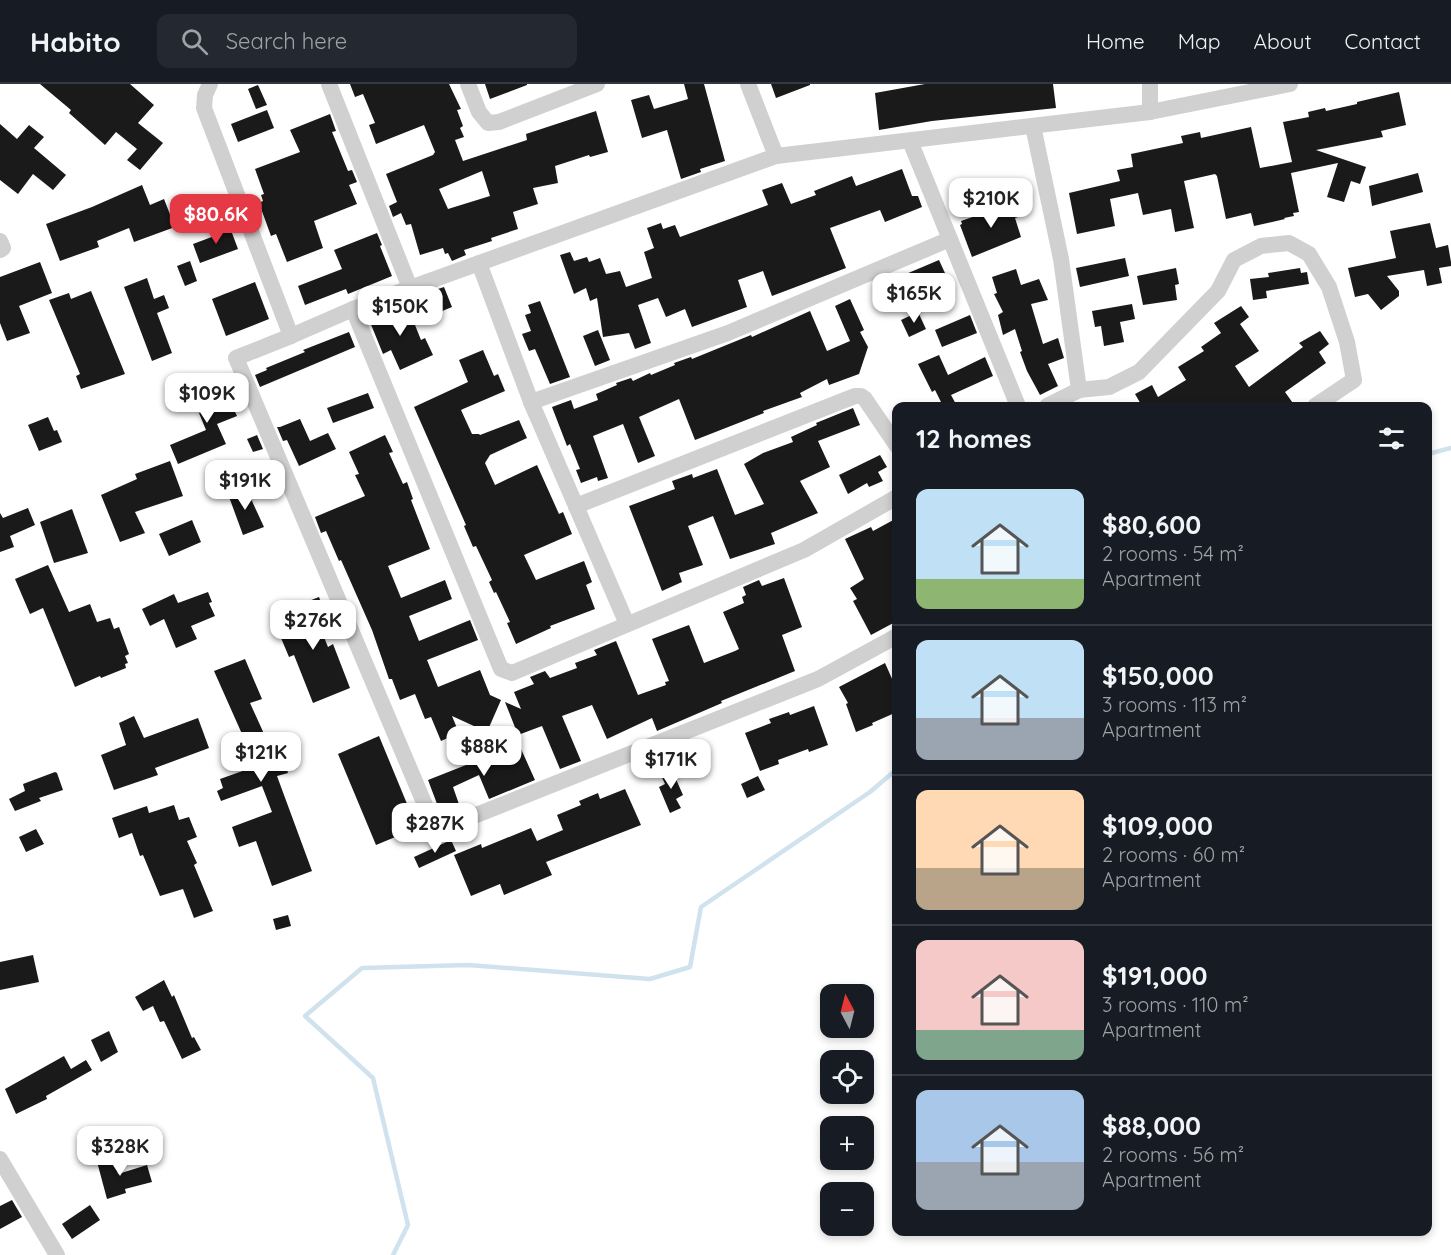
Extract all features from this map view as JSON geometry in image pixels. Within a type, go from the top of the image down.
[{"type":"street","points":[[210,84],[204,95],[204,108],[291,336]]},
{"type":"street","points":[[329,84],[410,288]]},
{"type":"street","points":[[468,84],[479,112],[488,123],[499,122],[597,84]]},
{"type":"street","points":[[748,84],[776,156]]},
{"type":"street","points":[[1150,84],[1150,112]]},
{"type":"street","points":[[892,639],[818,679],[436,831],[236,358],[353,309],[776,156],[1150,112],[1291,84]]},
{"type":"street","points":[[1033,126],[1061,259],[1079,390]]},
{"type":"street","points":[[910,141],[1016,402]]},
{"type":"street","points":[[531,402],[728,333],[950,239]]},
{"type":"street","points":[[0,241],[3,248],[0,250]]},
{"type":"street","points":[[1055,402],[1079,390],[1109,387],[1139,372],[1218,291],[1234,260],[1261,246],[1289,243],[1309,254],[1329,287],[1347,342],[1354,380],[1321,402]]},
{"type":"street","points":[[479,263],[531,402],[627,624]]},
{"type":"street","points":[[353,309],[501,669],[512,673],[804,550],[892,500]]},
{"type":"street","points":[[576,506],[855,396],[865,399],[892,439]]},
{"type":"street","points":[[0,1158],[57,1255]]},
{"type":"building","points":[[40,84],[130,84],[154,105],[138,123],[163,143],[140,170],[127,160],[137,149],[116,132],[105,145],[69,113],[71,110]]},
{"type":"building","points":[[350,84],[449,84],[461,109],[457,110],[464,137],[455,140],[463,161],[527,140],[526,134],[596,111],[608,152],[590,157],[589,155],[555,166],[558,183],[533,188],[538,204],[513,212],[518,229],[464,250],[466,255],[452,261],[443,248],[420,255],[411,224],[406,225],[401,213],[393,217],[389,206],[397,202],[386,174],[433,155],[435,152],[424,125],[376,144],[369,125],[375,123],[363,94],[355,97]],"holes":[[[482,171],[490,196],[448,209],[439,189]]]},
{"type":"building","points":[[485,84],[527,84],[527,85],[490,99]]},
{"type":"building","points":[[684,84],[704,84],[725,161],[700,169],[701,172],[681,179],[667,130],[642,138],[631,100],[649,95],[654,109],[688,99]]},
{"type":"building","points":[[771,84],[810,84],[810,85],[776,98]]},
{"type":"building","points":[[925,84],[1053,84],[1056,108],[932,121],[879,130],[875,93]]},
{"type":"building","points":[[258,85],[267,105],[256,109],[248,89]]},
{"type":"building","points":[[1399,92],[1406,125],[1381,131],[1383,137],[1316,150],[1366,167],[1360,184],[1351,181],[1344,202],[1327,197],[1338,163],[1291,173],[1299,212],[1285,219],[1254,226],[1251,213],[1226,219],[1215,174],[1184,181],[1194,228],[1175,232],[1171,209],[1143,215],[1138,193],[1110,199],[1115,226],[1077,234],[1069,193],[1120,181],[1117,170],[1133,167],[1131,154],[1183,143],[1181,136],[1200,132],[1201,138],[1251,127],[1260,168],[1292,162],[1283,122],[1309,117],[1308,112],[1325,108],[1326,111]]},
{"type":"building","points":[[267,110],[274,128],[238,142],[231,124]]},
{"type":"building","points":[[330,114],[336,131],[332,132],[348,171],[352,170],[357,182],[349,185],[357,204],[314,221],[323,248],[287,262],[276,234],[271,236],[259,203],[263,201],[261,195],[264,194],[255,169],[300,152],[290,130]]},
{"type":"building","points":[[0,124],[17,139],[29,125],[44,137],[34,148],[66,175],[53,190],[33,174],[18,194],[0,180]]},
{"type":"building","points":[[902,169],[912,196],[918,196],[922,207],[885,222],[880,210],[830,228],[846,268],[772,296],[763,271],[738,280],[747,307],[692,327],[685,309],[666,317],[658,298],[638,305],[651,343],[635,349],[629,333],[603,337],[597,298],[590,301],[586,288],[574,294],[560,255],[570,252],[574,261],[587,257],[589,262],[600,258],[606,274],[620,271],[626,287],[652,278],[644,252],[654,248],[647,228],[661,223],[663,229],[675,225],[680,237],[768,205],[762,190],[782,183],[791,204],[816,195],[814,191],[852,176],[856,186]]},
{"type":"building","points":[[1418,173],[1423,192],[1372,206],[1369,186]]},
{"type":"building","points":[[142,185],[150,205],[164,199],[175,227],[134,242],[129,228],[97,241],[99,247],[60,261],[46,224]]},
{"type":"building","points":[[1016,202],[1021,216],[1015,218],[1021,237],[972,257],[960,225],[961,221]]},
{"type":"building","points":[[1430,223],[1436,248],[1448,245],[1451,266],[1439,268],[1442,283],[1427,286],[1424,270],[1387,276],[1399,291],[1399,296],[1381,310],[1368,294],[1355,297],[1348,268],[1396,258],[1390,231]]},
{"type":"building","points":[[229,225],[238,249],[200,263],[193,244],[217,235],[216,230]]},
{"type":"building","points":[[377,233],[392,276],[348,294],[346,289],[305,305],[298,286],[342,269],[334,250]]},
{"type":"building","points":[[1125,258],[1129,276],[1080,287],[1076,268]]},
{"type":"building","points":[[939,260],[955,295],[922,309],[906,274]]},
{"type":"building","points":[[190,261],[197,281],[185,286],[177,266]]},
{"type":"building","points":[[40,262],[52,293],[19,306],[30,333],[7,341],[0,323],[0,277]]},
{"type":"building","points":[[1176,268],[1179,284],[1175,285],[1177,300],[1143,305],[1137,276]]},
{"type":"building","points":[[1300,268],[1301,273],[1307,272],[1309,284],[1266,291],[1267,298],[1253,300],[1250,279],[1269,277],[1268,273]]},
{"type":"building","points":[[1016,269],[1021,285],[1039,279],[1048,300],[1031,304],[1043,344],[1058,338],[1064,358],[1048,364],[1058,386],[1040,395],[1027,371],[1015,329],[1003,335],[998,315],[1003,312],[994,294],[997,293],[992,277]]},
{"type":"building","points":[[147,278],[154,299],[164,295],[169,308],[157,313],[172,353],[152,361],[124,287]]},
{"type":"building","points":[[255,282],[269,319],[226,336],[212,299]]},
{"type":"building","points":[[444,287],[452,307],[435,314],[426,293]]},
{"type":"building","points":[[91,291],[125,374],[81,389],[76,376],[80,374],[49,300],[69,293],[71,299]]},
{"type":"building","points":[[850,299],[864,330],[860,332],[868,347],[859,374],[829,385],[827,379],[800,393],[802,397],[695,440],[679,399],[639,417],[655,456],[638,463],[623,424],[593,436],[608,478],[598,481],[597,477],[581,483],[576,470],[580,469],[570,444],[567,446],[552,407],[571,400],[574,409],[598,400],[596,394],[617,385],[616,383],[631,378],[633,381],[650,373],[651,375],[675,365],[674,363],[691,357],[692,359],[751,335],[752,337],[810,311],[827,351],[850,341],[835,306]]},
{"type":"building","points":[[540,301],[570,377],[550,384],[535,349],[529,351],[522,334],[531,331],[525,315],[531,313],[528,305]]},
{"type":"building","points":[[1132,304],[1135,319],[1120,322],[1124,342],[1104,346],[1101,326],[1095,327],[1092,311]]},
{"type":"building","points":[[407,305],[421,340],[425,338],[433,355],[400,370],[391,350],[383,354],[368,317],[383,311],[385,314]]},
{"type":"building","points":[[1241,306],[1249,317],[1240,324],[1259,351],[1235,366],[1249,387],[1303,347],[1299,343],[1320,331],[1329,344],[1319,352],[1326,363],[1285,392],[1292,402],[1140,402],[1135,394],[1152,385],[1158,397],[1186,380],[1178,367],[1204,351],[1201,347],[1221,333],[1214,323]]},
{"type":"building","points":[[918,312],[926,329],[909,337],[901,320]]},
{"type":"building","points":[[970,315],[977,333],[942,347],[935,330]]},
{"type":"building","points":[[598,330],[610,360],[595,366],[583,336]]},
{"type":"building","points":[[349,332],[355,347],[260,387],[255,375],[267,370],[266,368]]},
{"type":"building","points":[[483,350],[494,376],[498,374],[505,391],[461,410],[472,434],[480,435],[519,420],[527,438],[490,455],[485,463],[495,485],[537,465],[559,514],[563,512],[572,534],[524,555],[536,580],[584,561],[592,582],[586,585],[595,609],[550,626],[551,628],[516,644],[507,623],[510,622],[489,582],[492,580],[476,546],[473,547],[464,526],[466,525],[414,407],[468,382],[459,360]]},
{"type":"building","points":[[939,355],[948,375],[985,357],[993,376],[951,395],[955,402],[941,402],[935,390],[932,392],[918,364]]},
{"type":"building","points":[[220,381],[237,416],[217,424],[226,444],[178,464],[170,445],[206,430],[199,413],[202,412],[193,393]]},
{"type":"building","points":[[368,393],[374,408],[333,423],[327,408]]},
{"type":"building","points":[[853,408],[860,425],[818,441],[830,467],[800,481],[818,513],[771,533],[775,544],[730,559],[713,516],[688,526],[703,565],[679,573],[682,582],[662,591],[629,506],[675,489],[672,481],[692,474],[693,478],[717,469],[735,515],[764,504],[744,464],[763,453],[793,442],[791,437],[817,425],[816,423]]},
{"type":"building","points":[[48,417],[62,442],[39,451],[28,425]]},
{"type":"building","points":[[300,419],[310,441],[328,433],[336,449],[299,466],[287,440],[283,441],[277,427]]},
{"type":"building","points":[[257,435],[263,449],[253,452],[247,439]]},
{"type":"building","points":[[385,435],[393,452],[389,453],[403,484],[407,482],[413,499],[411,500],[430,549],[388,566],[401,598],[445,580],[452,599],[409,616],[419,641],[470,620],[478,640],[427,660],[438,687],[480,670],[490,695],[501,700],[487,732],[452,716],[459,733],[441,741],[431,717],[425,719],[415,694],[400,700],[392,679],[389,679],[372,630],[341,560],[339,561],[326,531],[321,533],[315,517],[365,496],[355,475],[359,474],[349,452]]},
{"type":"building","points":[[880,455],[887,467],[878,472],[883,481],[869,487],[867,483],[848,494],[839,475]]},
{"type":"building","points":[[170,461],[183,496],[135,512],[145,533],[120,542],[101,495],[137,479],[135,474]]},
{"type":"building","points":[[245,486],[264,527],[243,535],[228,494]]},
{"type":"building","points":[[28,508],[35,525],[10,536],[14,547],[0,552],[0,513],[3,518]]},
{"type":"building","points":[[72,509],[88,553],[54,563],[40,522]]},
{"type":"building","points":[[192,520],[201,542],[169,556],[159,534]]},
{"type":"building","points":[[892,521],[892,624],[871,635],[853,601],[857,599],[850,588],[864,579],[845,539],[871,527],[873,531]]},
{"type":"building","points":[[48,565],[69,612],[90,604],[97,622],[110,618],[114,629],[119,627],[129,654],[125,656],[128,663],[125,664],[126,668],[75,687],[43,608],[30,614],[15,579]]},
{"type":"building","points":[[784,578],[802,627],[782,635],[795,671],[721,701],[722,703],[657,731],[652,718],[607,739],[592,705],[562,716],[581,761],[560,769],[542,726],[518,735],[505,702],[521,709],[514,692],[534,684],[530,677],[545,671],[550,678],[577,668],[575,663],[597,655],[594,650],[616,641],[638,695],[666,685],[665,682],[669,681],[652,639],[689,625],[704,663],[735,651],[739,649],[723,612],[744,603],[742,597],[746,595],[743,587],[759,580],[762,586]]},
{"type":"building","points":[[208,592],[212,602],[209,603],[215,616],[191,626],[197,639],[176,648],[164,619],[150,626],[142,609],[174,594],[178,603]]},
{"type":"building","points":[[319,597],[326,616],[317,620],[328,647],[333,644],[350,688],[313,703],[294,655],[289,657],[281,638],[285,636],[280,624],[285,621],[281,612]]},
{"type":"building","points":[[245,659],[262,699],[250,703],[265,736],[273,734],[281,757],[283,757],[288,773],[277,776],[312,871],[272,886],[256,841],[239,847],[232,827],[272,812],[262,786],[221,801],[217,791],[223,788],[220,779],[251,768],[243,744],[246,743],[214,671]]},
{"type":"building","points":[[885,663],[892,679],[892,714],[856,732],[846,704],[848,703],[839,687]]},
{"type":"building","points":[[814,706],[828,745],[809,752],[808,749],[778,760],[779,764],[760,771],[745,733],[771,723],[769,719],[789,712],[790,715]]},
{"type":"building","points":[[134,716],[144,738],[198,718],[209,748],[155,768],[158,775],[114,790],[101,755],[126,745],[119,723]]},
{"type":"building","points":[[379,736],[417,828],[376,845],[338,754]]},
{"type":"building","points":[[517,740],[535,780],[489,799],[479,775],[453,787],[461,810],[442,817],[428,780],[499,752],[497,749]]},
{"type":"building","points":[[671,768],[683,795],[676,799],[681,808],[670,813],[659,787],[665,784],[660,773]]},
{"type":"building","points":[[55,772],[63,790],[39,798],[41,801],[15,811],[9,799],[25,791],[23,784]]},
{"type":"building","points":[[758,776],[765,790],[747,798],[741,784]]},
{"type":"building","points":[[625,789],[641,825],[546,862],[552,875],[504,895],[500,884],[471,896],[454,855],[481,844],[482,848],[531,828],[537,841],[563,830],[557,815],[581,805],[579,801],[598,793],[600,799]]},
{"type":"building","points":[[174,805],[179,820],[189,817],[197,837],[187,841],[213,911],[194,918],[183,889],[160,896],[143,855],[140,856],[132,833],[119,838],[112,818],[147,806],[149,813]]},
{"type":"building","points":[[36,829],[44,844],[26,852],[19,837]]},
{"type":"building","points":[[451,840],[456,851],[419,868],[414,857]]},
{"type":"building","points":[[288,915],[291,926],[276,930],[273,919]]},
{"type":"building","points":[[33,955],[39,982],[0,990],[0,962]]},
{"type":"building","points":[[164,980],[172,997],[174,995],[192,1038],[194,1037],[201,1050],[182,1059],[164,1021],[160,1022],[153,1006],[143,1011],[135,997]]},
{"type":"building","points":[[109,1031],[118,1052],[101,1062],[91,1040]]},
{"type":"building","points":[[64,1056],[71,1069],[86,1060],[92,1070],[46,1096],[47,1099],[16,1114],[5,1089]]},
{"type":"building","points":[[114,1154],[118,1174],[147,1165],[152,1182],[125,1189],[126,1193],[107,1199],[96,1158]]},
{"type":"building","points":[[12,1200],[22,1217],[0,1229],[0,1206]]},
{"type":"building","points":[[90,1205],[100,1220],[72,1239],[62,1224]]},
{"type":"waterway","points":[[1432,453],[1451,448]]},
{"type":"waterway","points":[[393,1255],[408,1225],[373,1078],[305,1016],[362,968],[468,965],[650,979],[690,967],[701,907],[870,792],[892,773]]}]
